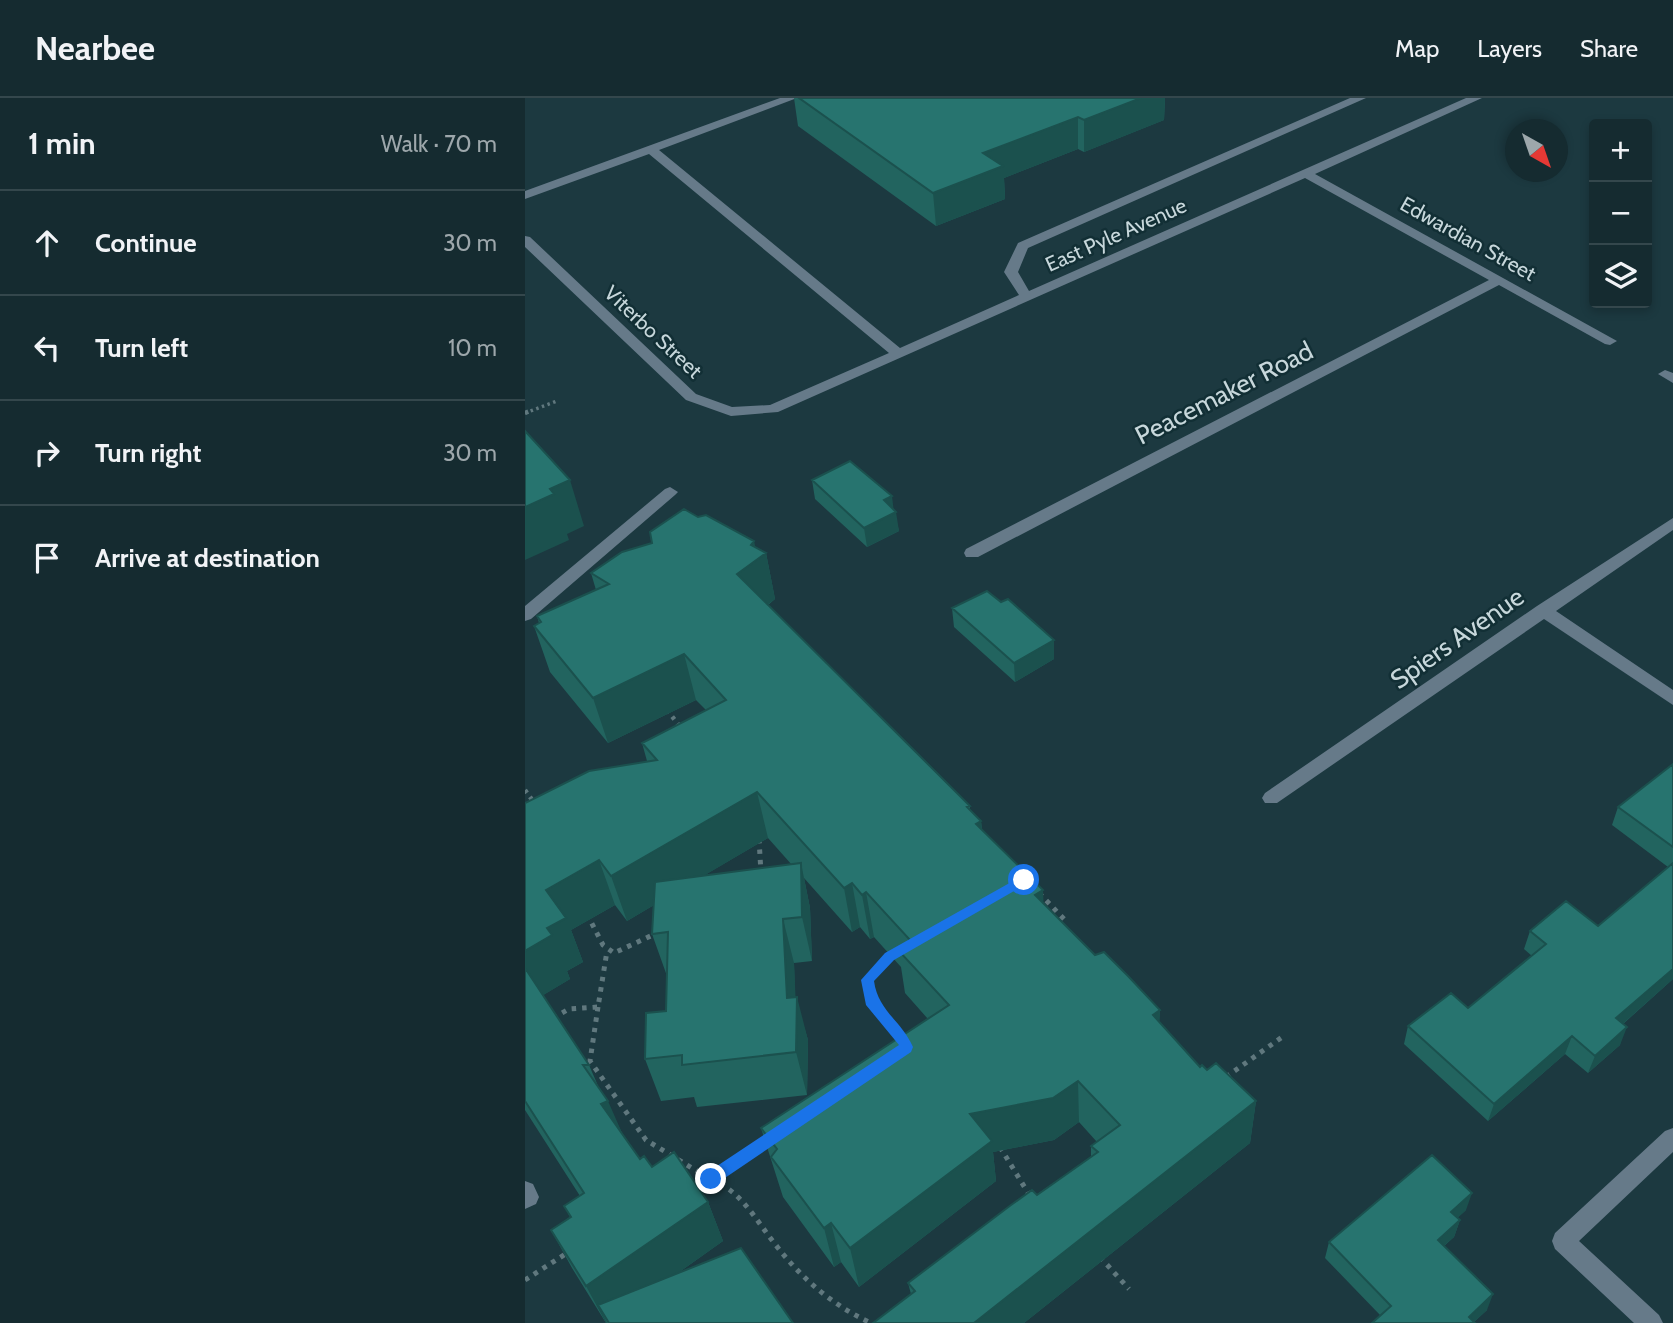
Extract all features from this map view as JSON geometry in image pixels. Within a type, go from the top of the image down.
[{"type":"street","points":[[525,195],[791,98]]},
{"type":"street","points":[[1027,298],[1011,272],[1023,246],[1360,98]]},
{"type":"street","name":"East Pyle Avenue","points":[[773,409],[1476,98]]},
{"type":"street","points":[[651,150],[899,354]]},
{"type":"street","name":"Edwardian Street","points":[[1307,174],[1610,341]]},
{"type":"street","name":"Viterbo Street","points":[[525,240],[691,397],[731,412],[773,409]]},
{"type":"street","name":"Peacemaker Road","points":[[972,553],[1499,280]]},
{"type":"street","points":[[525,615],[670,492]]},
{"type":"street","name":"Spiers Avenue","points":[[1271,798],[1673,523]]},
{"type":"street","points":[[1543,610],[1673,699]]},
{"type":"street","points":[[1651,1323],[1563,1241],[1673,1138]]},
{"type":"street","points":[[525,1191],[528,1197],[525,1199]]},
{"type":"path","points":[[525,413],[557,401]]},
{"type":"path","points":[[660,701],[682,729]]},
{"type":"path","points":[[525,790],[541,811]]},
{"type":"path","points":[[758,829],[760,882]]},
{"type":"path","points":[[1034,888],[1064,919]]},
{"type":"path","points":[[585,910],[607,951],[590,1061],[646,1140],[711,1179],[726,1184],[774,1244],[815,1288],[844,1312],[871,1323]]},
{"type":"path","points":[[607,951],[614,953],[667,929]]},
{"type":"path","points":[[900,950],[889,957],[868,980],[870,1001],[901,1036],[907,1047]]},
{"type":"path","points":[[547,1022],[569,1009],[598,1007]]},
{"type":"path","points":[[1223,1079],[1285,1035]]},
{"type":"path","points":[[711,1179],[780,1133]]},
{"type":"path","points":[[998,1144],[1036,1202]]},
{"type":"path","points":[[682,1176],[693,1169]]},
{"type":"path","points":[[1093,1250],[1129,1289]]},
{"type":"path","points":[[525,1280],[569,1252]]},
{"type":"building","points":[[799,98],[1141,98],[1084,120],[1078,117],[983,153],[1003,166],[933,193]]},
{"type":"building","points":[[525,431],[570,480],[550,489],[554,494],[525,507]]},
{"type":"building","points":[[850,461],[892,496],[884,500],[896,512],[864,528],[812,480]]},
{"type":"building","points":[[684,509],[698,517],[706,515],[754,541],[751,545],[766,553],[737,574],[970,806],[967,807],[981,821],[976,824],[1043,890],[1035,895],[1095,955],[1104,952],[1128,976],[1160,1010],[1153,1015],[1200,1067],[1202,1065],[1207,1070],[1216,1063],[1256,1101],[974,1323],[873,1323],[915,1291],[908,1283],[1032,1190],[1037,1195],[1098,1152],[1091,1146],[1120,1125],[1078,1081],[1053,1098],[970,1114],[992,1141],[850,1248],[831,1223],[824,1228],[771,1157],[777,1149],[761,1128],[949,1005],[898,950],[911,941],[866,892],[862,895],[852,883],[844,888],[757,792],[611,876],[599,860],[546,890],[566,918],[547,928],[552,935],[525,951],[525,803],[589,771],[657,760],[642,743],[726,700],[684,654],[593,698],[534,626],[541,622],[537,616],[609,584],[591,573],[622,552],[652,543],[650,532]]},
{"type":"building","points":[[987,591],[1001,602],[1008,599],[1054,640],[1014,663],[952,608]]},
{"type":"building","points":[[1673,764],[1673,847],[1618,807]]},
{"type":"building","points":[[801,863],[802,917],[783,919],[787,998],[797,997],[796,1052],[682,1065],[682,1055],[645,1059],[646,1013],[666,1011],[668,932],[652,934],[655,882]]},
{"type":"building","points":[[1673,863],[1673,969],[1616,1018],[1627,1027],[1595,1056],[1572,1036],[1494,1104],[1408,1026],[1451,993],[1468,1008],[1546,944],[1530,931],[1566,901],[1598,926]]},
{"type":"building","points":[[525,968],[589,1065],[583,1065],[608,1101],[601,1104],[640,1159],[644,1156],[652,1167],[674,1152],[708,1202],[586,1286],[551,1230],[571,1217],[564,1206],[584,1193],[525,1101]]},
{"type":"building","points":[[1432,1155],[1472,1193],[1451,1212],[1460,1220],[1438,1240],[1493,1294],[1469,1317],[1475,1323],[1372,1323],[1391,1306],[1329,1242]]},
{"type":"building","points":[[741,1248],[793,1323],[609,1323],[598,1305]]},
{"type":"route","points":[[711,1179],[907,1047],[901,1036],[870,1001],[868,980],[889,957],[1024,880]]}]
